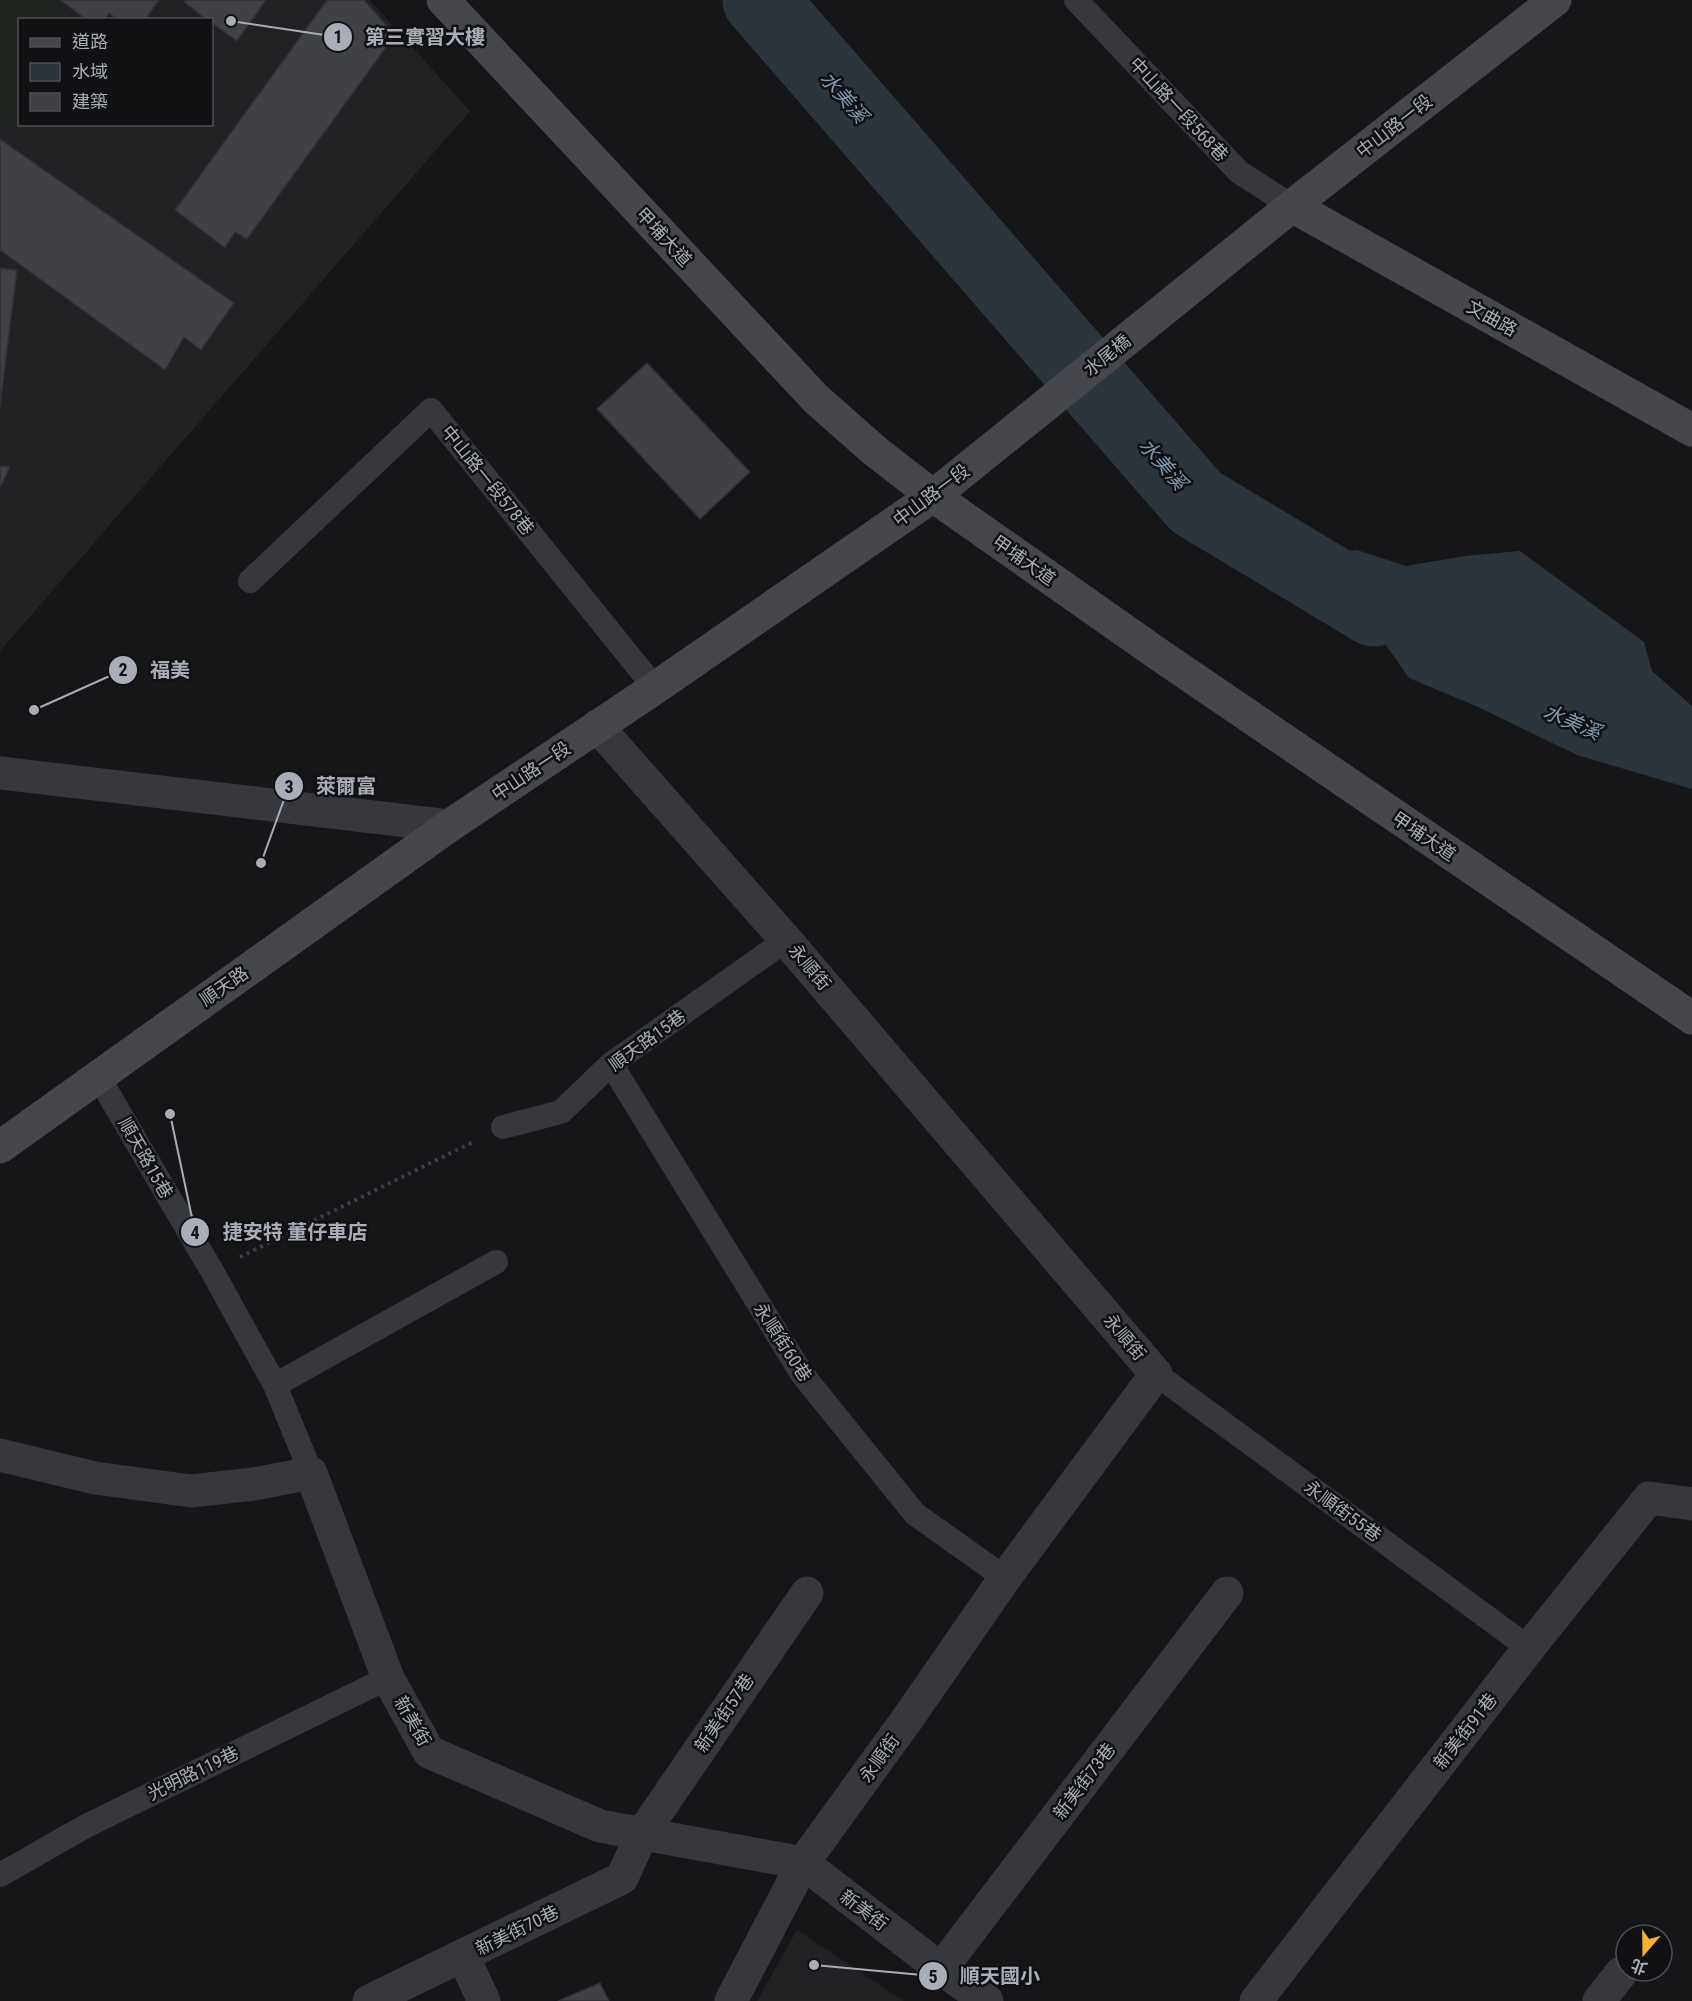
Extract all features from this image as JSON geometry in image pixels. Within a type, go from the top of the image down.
[{"type":"street","name":"甲埔大道","points":[[443,0],[816,399],[875,451],[933,496],[1158,654],[1692,1018]]},
{"type":"street","name":"中山路一段","points":[[1233,254],[1555,0]]},
{"type":"street","name":"文曲路","points":[[1292,206],[1692,430]]},
{"type":"street","name":"水尾橋","points":[[982,457],[1233,254]]},
{"type":"street","name":"中山路一段","points":[[449,826],[655,688],[933,496],[982,457]]},
{"type":"street","name":"永順街","points":[[597,726],[786,939],[1156,1374],[1005,1578],[908,1718],[802,1863],[731,2001]]},
{"type":"street","points":[[0,773],[449,826]]},
{"type":"street","name":"順天路","points":[[0,1147],[449,826]]},
{"type":"street","points":[[0,1455],[95,1478],[191,1491],[254,1484],[311,1473]]},
{"type":"street","name":"新美街","points":[[311,1473],[388,1677],[429,1752],[600,1826],[802,1863],[941,1969],[987,2001]]},
{"type":"street","name":"新美街91巷","points":[[1256,2001],[1529,1648],[1649,1498],[1692,1504]]},
{"type":"street","name":"新美街57巷","points":[[642,1834],[807,1593]]},
{"type":"street","name":"新美街73巷","points":[[941,1969],[1227,1593]]},
{"type":"street","name":"新美街70巷","points":[[369,2001],[622,1878],[642,1834]]},
{"type":"street","points":[[463,1956],[484,2001]]},
{"type":"street","points":[[1599,2001],[1614,1982]]},
{"type":"lane","name":"中山路一段568巷","points":[[1076,0],[1239,172],[1292,206]]},
{"type":"lane","name":"中山路一段578巷","points":[[250,580],[431,410],[655,688]]},
{"type":"lane","name":"順天路15巷","points":[[503,1127],[561,1113],[611,1064],[786,939]]},
{"type":"lane","name":"永順街60巷","points":[[611,1064],[802,1374],[915,1514],[1005,1578]]},
{"type":"lane","name":"順天路15巷","points":[[98,1076],[212,1271],[275,1385],[311,1473]]},
{"type":"lane","points":[[275,1385],[496,1262]]},
{"type":"lane","name":"永順街55巷","points":[[1156,1374],[1529,1648]]},
{"type":"lane","name":"光明路119巷","points":[[0,1875],[86,1826],[388,1677]]},
{"type":"path","points":[[212,1271],[503,1127]]},
{"type":"shaded area","points":[[0,0],[370,0],[470,111],[0,651]]},
{"type":"shaded area","points":[[0,0],[49,0],[75,18],[18,18],[18,126],[36,126],[29,136],[0,116]]},
{"type":"shaded area","points":[[797,1930],[904,2001],[757,2001]]},
{"type":"water","points":[[1357,550],[1406,566],[1465,556],[1520,551],[1644,642],[1652,671],[1692,706],[1692,789],[1577,755],[1478,707],[1409,678],[1384,642],[1285,555]]},
{"type":"building","points":[[60,0],[159,0],[146,18],[115,18],[109,13],[106,18],[84,18]]},
{"type":"building","points":[[186,0],[266,0],[237,41],[213,24],[213,18],[204,18],[184,2]]},
{"type":"building","points":[[327,0],[364,0],[395,35],[247,239],[235,232],[225,248],[175,210]]},
{"type":"building","points":[[0,139],[234,303],[201,350],[184,337],[165,370],[0,250]]},
{"type":"building","points":[[0,268],[17,270],[0,407]]},
{"type":"building","points":[[647,363],[750,472],[700,519],[597,409]]},
{"type":"building","points":[[0,466],[10,467],[1,486],[0,486]]},
{"type":"building","points":[[600,1983],[609,2001],[558,2001]]},
{"type":"waterway","name":"水美溪","points":[[760,0],[1196,502],[1374,609]]},
{"type":"place","name":"第三實習大樓","points":[[231,21]]},
{"type":"place","name":"福美","points":[[34,710]]},
{"type":"place","name":"萊爾富","points":[[261,863]]},
{"type":"place","name":"捷安特 董仔車店","points":[[170,1114]]},
{"type":"place","name":"順天國小","points":[[814,1965]]}]
